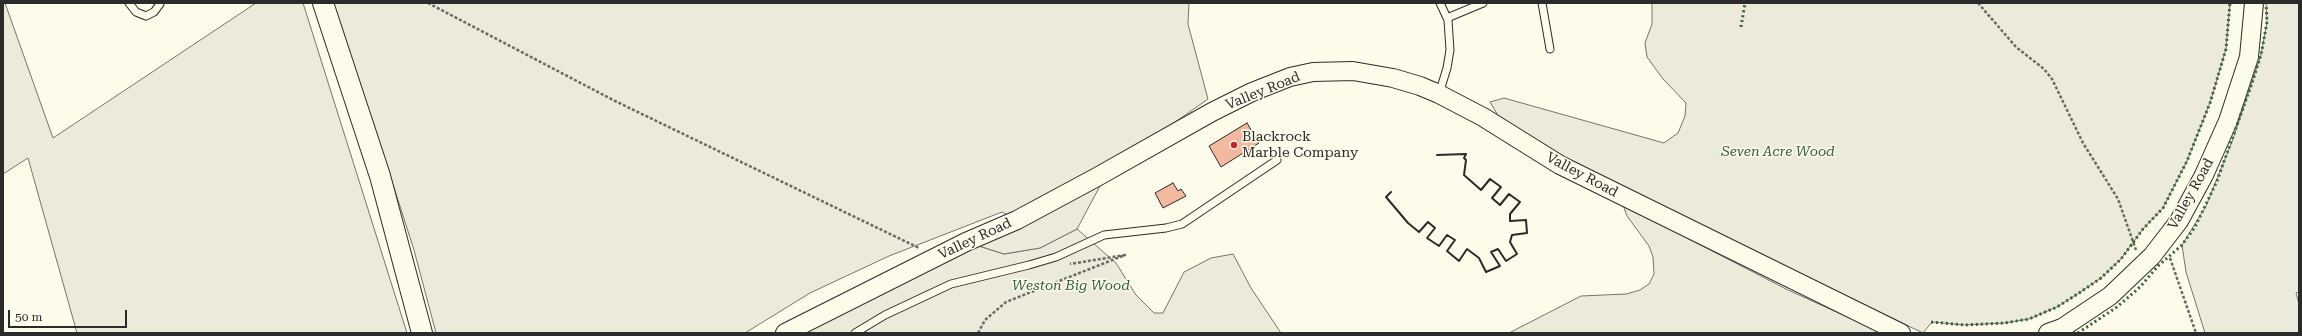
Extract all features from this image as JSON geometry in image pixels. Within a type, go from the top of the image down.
[{"type":"main road","points":[[323,3],[380,176],[422,333]]},
{"type":"street","name":"Valley Road","points":[[2048,333],[2062,328],[2110,296],[2141,267],[2164,242],[2189,203],[2228,121],[2250,57],[2254,3]]},
{"type":"street","name":"Valley Road","points":[[785,333],[805,325],[937,257],[1030,213],[1212,112],[1290,77],[1313,72],[1368,72],[1420,86],[1439,94],[1483,117],[1560,165],[1901,333]]},
{"type":"lane","points":[[129,3],[136,12],[146,16],[154,12],[160,4]]},
{"type":"lane","points":[[1439,94],[1449,58],[1447,18],[1440,3]]},
{"type":"lane","points":[[1447,18],[1483,3]]},
{"type":"lane","points":[[1542,3],[1550,49]]},
{"type":"lane","points":[[855,333],[885,314],[951,284],[1029,266],[1056,257],[1104,235],[1166,228],[1182,224],[1277,160]]},
{"type":"path","points":[[428,3],[615,101],[937,257]]},
{"type":"path","points":[[1978,3],[2016,47],[2044,69],[2052,79],[2083,143],[2118,199],[2129,226],[2141,267]]},
{"type":"path","points":[[2164,242],[2196,333]]},
{"type":"path","points":[[978,333],[985,320],[1006,302],[1125,255],[1064,265]]},
{"type":"green space","points":[[3,3],[5,3],[53,138],[256,3],[303,3],[407,333],[77,333],[28,158],[3,174]]},
{"type":"green space","points":[[331,3],[1189,3],[1188,24],[1208,99],[1097,177],[1017,220],[1002,212],[889,256],[810,293],[745,333],[436,333],[414,250],[373,122]]},
{"type":"green space","name":"Seven Acre Wood","points":[[1652,3],[2230,3],[2226,49],[2210,103],[2187,161],[2163,208],[2143,229],[2121,259],[2101,278],[2079,293],[2057,307],[2029,319],[2004,323],[1965,325],[1932,322],[1923,333],[1590,173],[1499,117],[1490,102],[1504,98],[1664,143],[1678,133],[1685,116],[1686,103],[1663,79],[1647,57],[1645,43],[1652,24]]},
{"type":"green space","points":[[2266,3],[2299,3],[2299,292],[2296,293],[2299,304],[2299,333],[2205,333],[2186,272],[2182,245],[2206,206],[2233,139],[2261,55],[2267,22]]},
{"type":"green space","points":[[1623,205],[1788,290],[1883,333],[1509,333],[1581,296],[1626,294],[1640,290],[1649,284],[1654,274],[1653,257],[1649,246],[1627,216]]},
{"type":"green space","name":"Weston Big Wood","points":[[1077,229],[1116,263],[1136,295],[1154,313],[1163,313],[1184,272],[1211,258],[1233,254],[1251,288],[1281,333],[789,333],[966,242],[1004,254],[1040,248]]},
{"type":"shaded area","points":[[1100,186],[1077,229],[1040,248],[1004,254],[976,245]]},
{"type":"building","name":"Blackrock Marble Company","points":[[1247,123],[1259,143],[1221,167],[1209,146]]},
{"type":"building","points":[[1173,183],[1178,191],[1181,189],[1186,196],[1163,208],[1155,193]]},
{"type":"hedge","points":[[1741,27],[1745,3]]},
{"type":"hedge","points":[[1931,322],[1965,325],[2004,323],[2029,319],[2057,307],[2079,293],[2101,278],[2121,259],[2143,229],[2163,208],[2187,161],[2210,103],[2226,49],[2230,3]]},
{"type":"hedge","points":[[2078,333],[2117,307],[2140,287],[2158,266],[2182,245],[2195,227],[2217,181],[2261,55],[2267,22],[2266,3]]},
{"type":"wall","points":[[1391,192],[1386,197],[1408,223],[1419,232],[1428,222],[1435,228],[1427,238],[1439,246],[1447,235],[1455,240],[1447,251],[1459,261],[1467,249],[1479,258],[1486,272],[1500,266],[1491,252],[1498,249],[1506,261],[1517,254],[1510,242],[1512,235],[1527,233],[1526,220],[1510,221],[1510,214],[1520,202],[1509,194],[1500,205],[1492,198],[1501,187],[1490,179],[1481,190],[1464,175],[1466,160],[1464,158],[1466,154],[1437,155]]},
{"type":"place","name":"Blackrock Marble Company","points":[[1234,145]]}]
